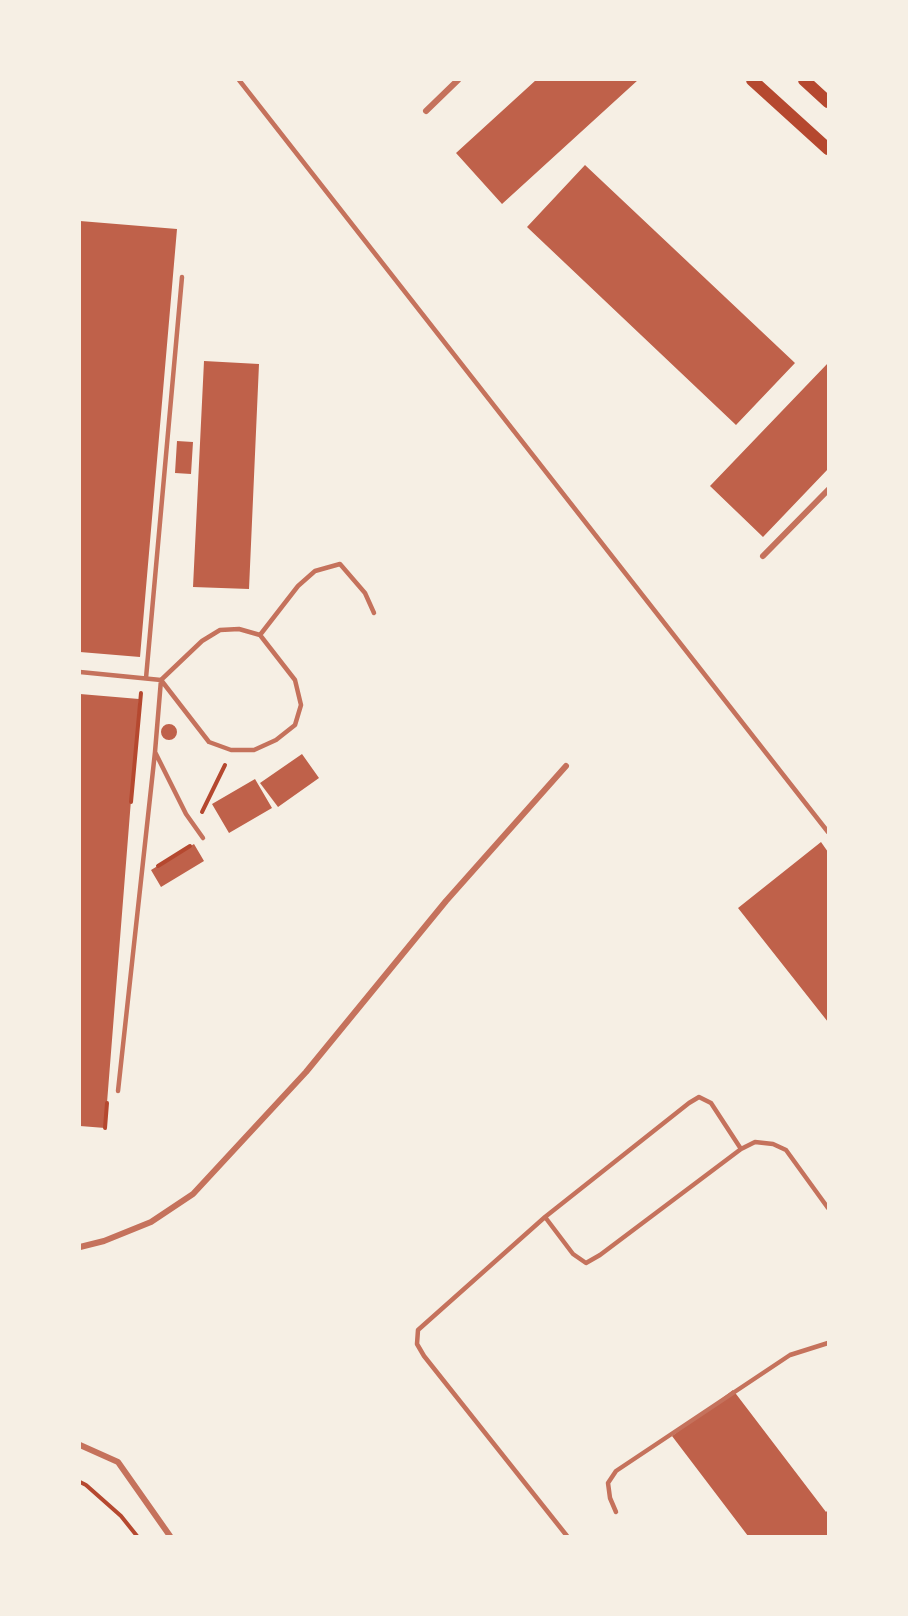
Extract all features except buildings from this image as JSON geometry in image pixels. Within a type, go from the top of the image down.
[{"type":"main road","points":[[752,80],[828,149]]},
{"type":"main road","points":[[804,80],[828,102]]},
{"type":"street","points":[[426,111],[458,80]]},
{"type":"street","points":[[763,556],[828,490]]},
{"type":"street","points":[[80,1246],[105,1241],[151,1222],[193,1194],[306,1072],[446,901],[566,766]]},
{"type":"street","points":[[80,1446],[118,1462],[171,1536]]},
{"type":"lane","points":[[239,80],[828,832]]},
{"type":"lane","points":[[147,678],[182,277]]},
{"type":"lane","points":[[260,635],[298,586],[315,571],[339,564],[365,593],[374,613]]},
{"type":"lane","points":[[80,672],[161,680],[209,742],[231,750],[254,750],[276,740],[295,725],[301,705],[295,680],[260,635],[239,629],[220,630],[202,641],[161,680],[118,1091]]},
{"type":"lane","points":[[155,752],[186,814],[203,838]]},
{"type":"lane","points":[[567,1536],[424,1356],[417,1344],[418,1330],[545,1218],[699,1097],[711,1103],[741,1149]]},
{"type":"lane","points":[[545,1218],[573,1254],[586,1263],[600,1255],[741,1149],[755,1142],[773,1144],[786,1150],[828,1208]]},
{"type":"lane","points":[[616,1512],[610,1498],[608,1483],[616,1471],[790,1355],[828,1343]]},
{"type":"path","points":[[195,826],[231,750]]},
{"type":"path","points":[[151,870],[203,838]]},
{"type":"path","points":[[80,1482],[122,1515],[137,1536]]}]
